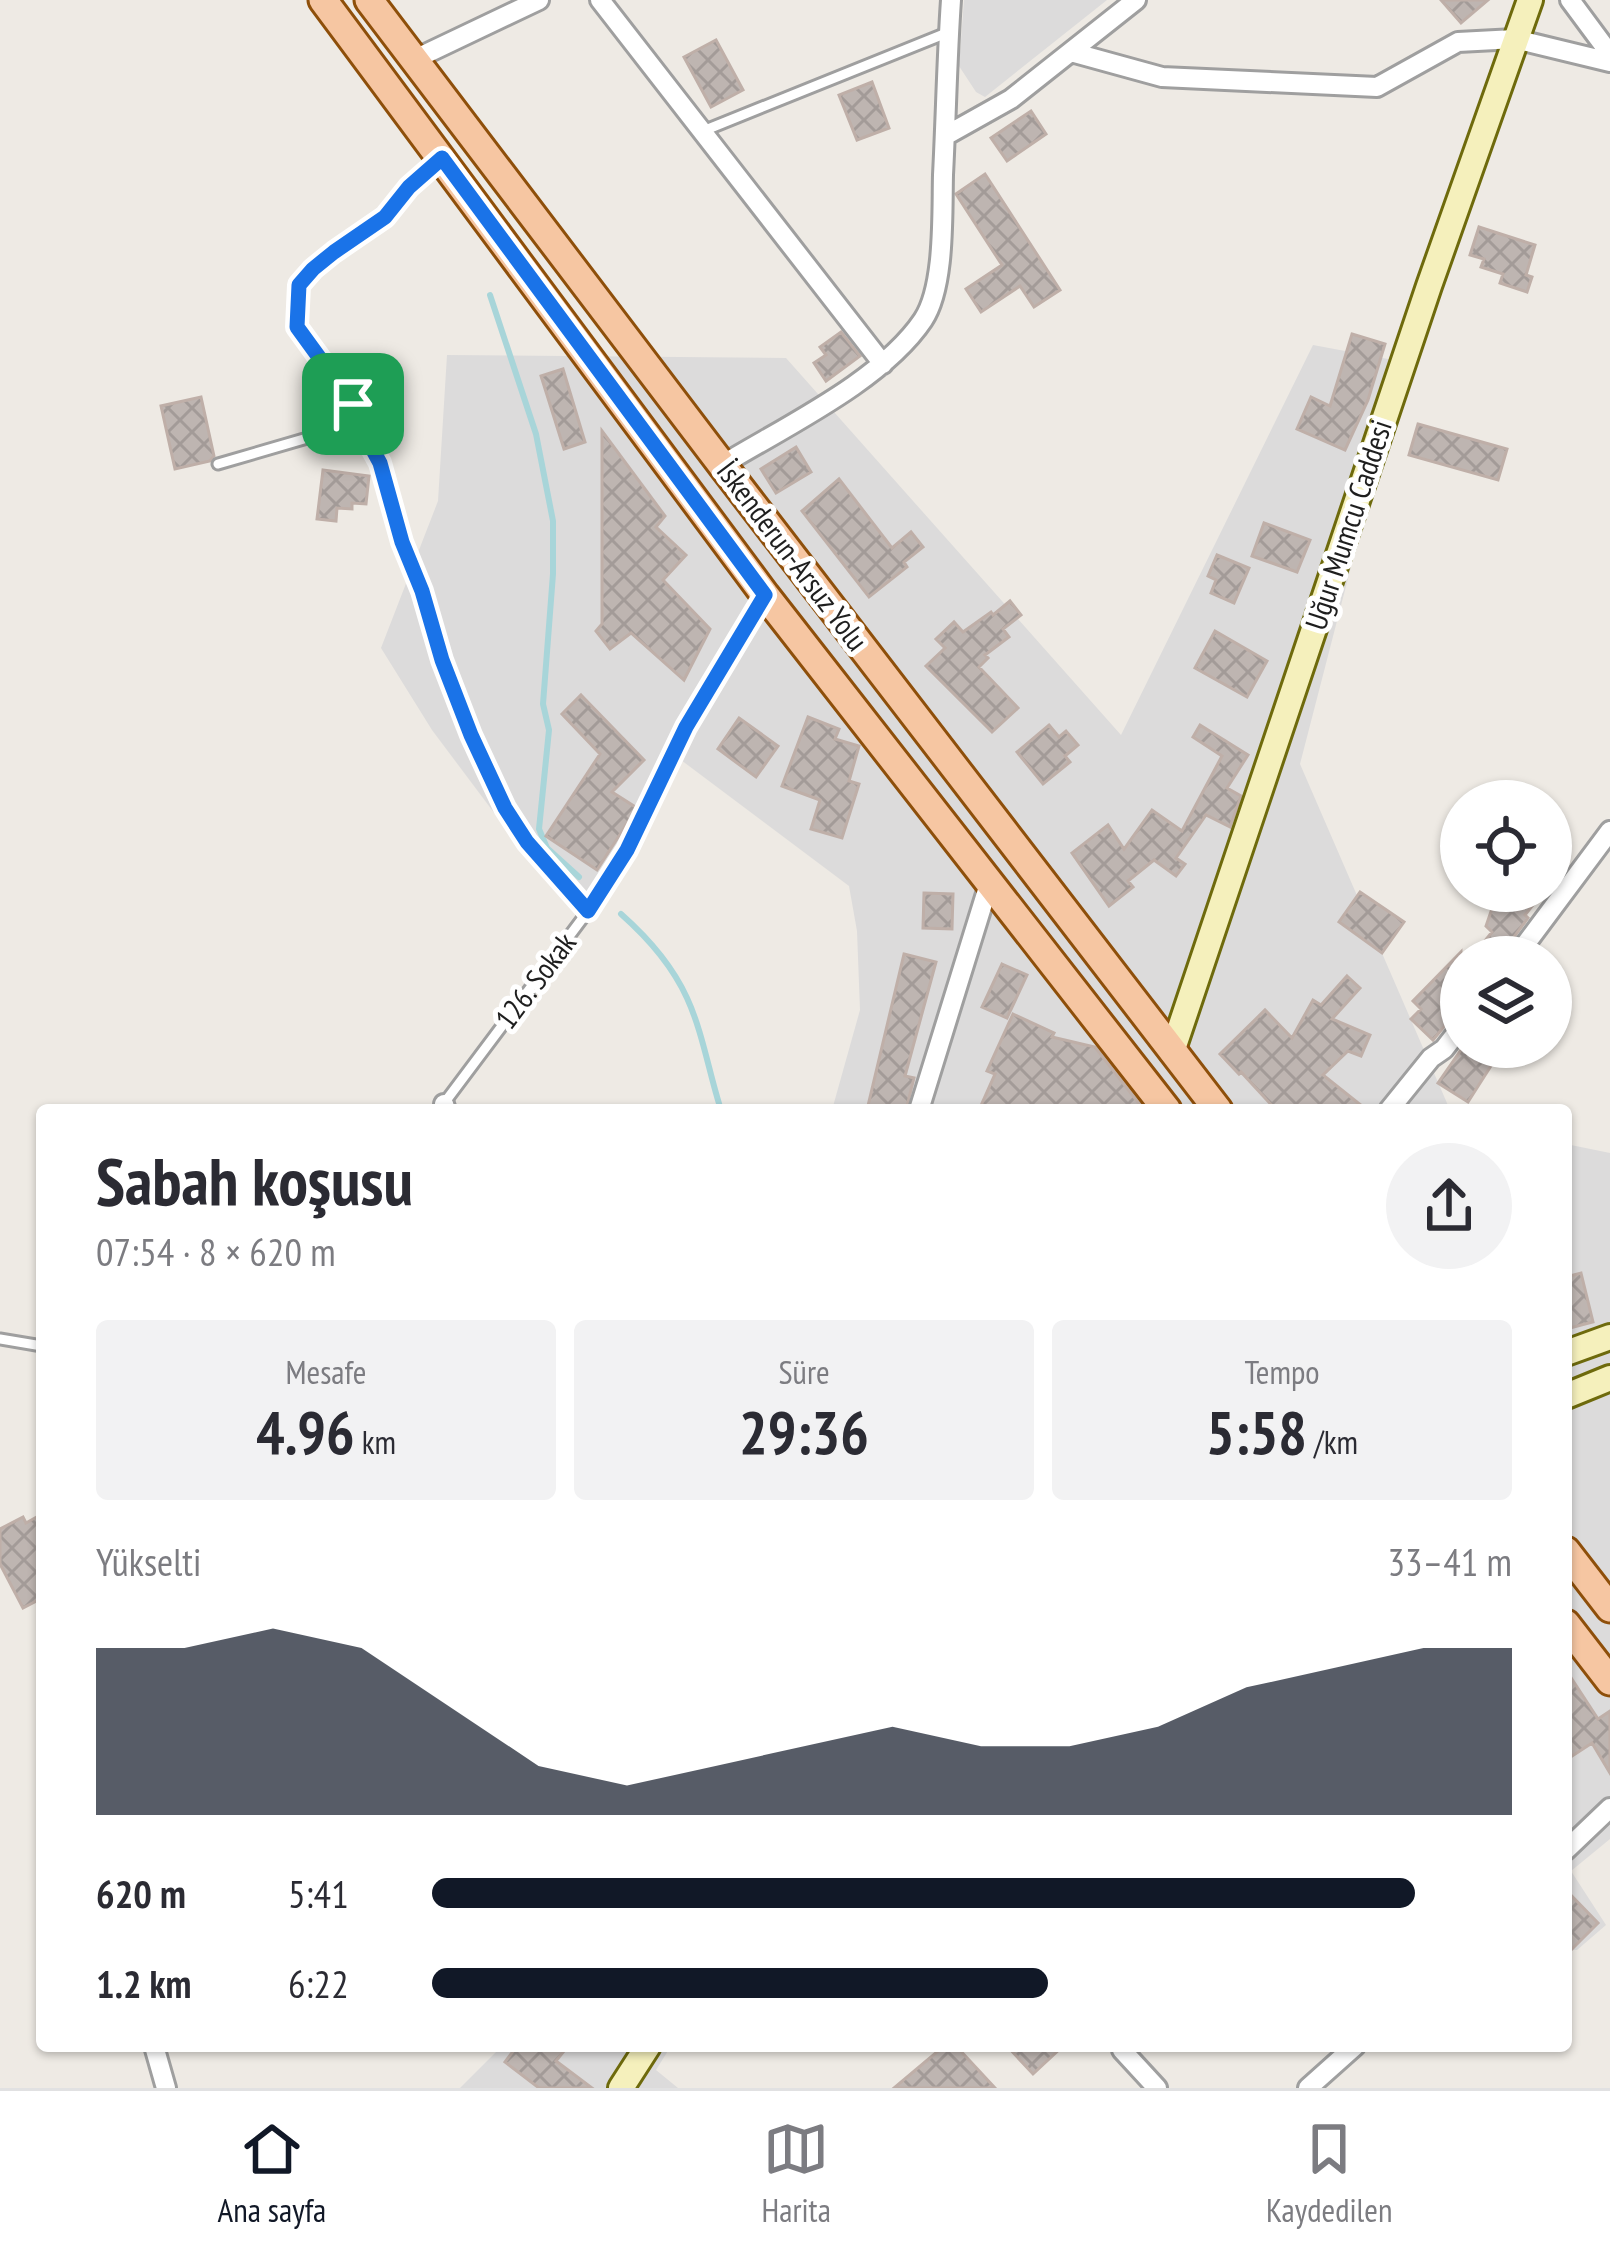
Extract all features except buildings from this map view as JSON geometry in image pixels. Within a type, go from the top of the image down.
[{"type":"main road","name":"İskenderun-Arsuz Yolu","points":[[323,0],[765,595],[1163,1104]]},
{"type":"main road","name":"İskenderun-Arsuz Yolu","points":[[369,0],[1213,1104]]},
{"type":"main road","points":[[1572,1559],[1610,1608]]},
{"type":"main road","points":[[1572,1632],[1610,1681]]},
{"type":"street","points":[[415,59],[539,0]]},
{"type":"street","points":[[600,0],[883,364]]},
{"type":"street","points":[[722,465],[869,376],[926,317],[936,281],[951,0]]},
{"type":"street","points":[[945,136],[1011,99],[1136,0]]},
{"type":"street","name":"Uğur Mumcu Caddesi","points":[[1172,1052],[1530,0]]},
{"type":"street","points":[[1570,0],[1610,58]]},
{"type":"street","points":[[1070,52],[1162,77],[1377,87],[1458,42],[1515,39],[1610,58]]},
{"type":"street","points":[[1532,936],[1610,832]]},
{"type":"street","points":[[921,1104],[989,884]]},
{"type":"street","points":[[1394,1104],[1440,1051]]},
{"type":"street","points":[[1572,1351],[1610,1337]]},
{"type":"street","points":[[1572,1394],[1610,1378]]},
{"type":"street","points":[[1572,1844],[1610,1808]]},
{"type":"street","points":[[156,2052],[166,2088]]},
{"type":"street","points":[[622,2088],[644,2052]]},
{"type":"street","points":[[1124,2052],[1156,2088]]},
{"type":"street","points":[[1308,2088],[1348,2052]]},
{"type":"lane","points":[[703,130],[949,32]]},
{"type":"lane","points":[[218,464],[352,425],[356,419],[353,404],[297,327],[299,285],[334,252],[385,217],[442,158]]},
{"type":"lane","name":"126. Sokak","points":[[446,1104],[588,911],[627,850],[686,727],[765,595]]},
{"type":"lane","points":[[0,1339],[36,1345]]},
{"type":"path","points":[[356,419],[380,463],[442,660],[505,808],[527,842],[588,911]]},
{"type":"shaded area","points":[[964,0],[1107,0],[985,97],[976,92],[959,66]]},
{"type":"shaded area","points":[[1313,345],[1404,362],[1300,764],[1447,1104],[834,1104],[860,1010],[857,931],[849,886],[681,760],[600,912],[519,846],[432,730],[381,648],[438,501],[447,355],[786,358],[1121,735]]},
{"type":"shaded area","points":[[1572,1145],[1610,1153],[1610,1839],[1572,1870]]},
{"type":"shaded area","points":[[1572,1873],[1606,1925],[1572,1950]]},
{"type":"shaded area","points":[[496,2052],[667,2052],[656,2070],[678,2088],[460,2088]]},
{"type":"waterway","points":[[490,295],[536,434],[553,521],[543,704],[549,730],[539,829],[547,848],[579,877]]},
{"type":"waterway","points":[[621,914],[658,952],[681,986],[719,1104]]},
{"type":"route","points":[[442,158],[765,595],[686,727],[627,850],[588,911],[527,842],[505,808],[471,735],[402,542],[380,463],[353,404],[297,327],[299,285],[334,252],[385,217],[442,158]]}]
